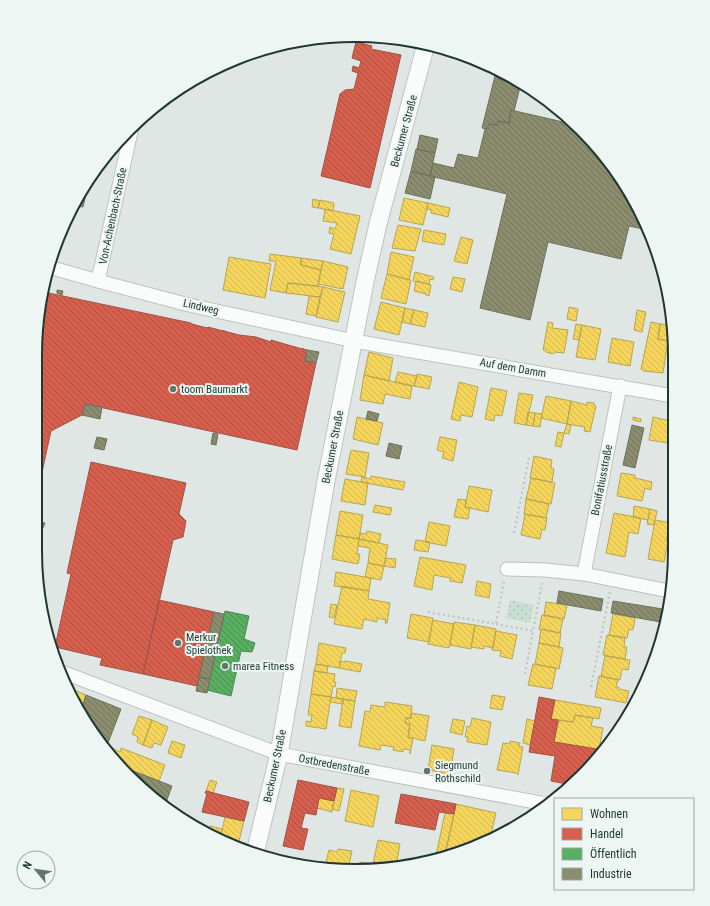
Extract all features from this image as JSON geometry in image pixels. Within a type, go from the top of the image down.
[{"type":"street","name":"Beckumer Straße","points":[[256,848],[279,754],[326,481],[378,224],[424,50]]},
{"type":"street","name":"Von-Achenbach-Straße","points":[[98,281],[129,139]]},
{"type":"street","name":"Lindweg","points":[[55,269],[189,304],[354,341]]},
{"type":"street","name":"Auf dem Damm","points":[[354,341],[668,395]]},
{"type":"street","name":"Bonifatiusstraße","points":[[584,574],[620,386]]},
{"type":"street","points":[[507,569],[545,570],[584,574],[665,590]]},
{"type":"street","name":"Ostbredenstraße","points":[[67,674],[279,754],[540,803]]},
{"type":"path","points":[[514,533],[529,458]]},
{"type":"path","points":[[496,624],[507,569]]},
{"type":"path","points":[[525,674],[545,570]]},
{"type":"path","points":[[591,687],[612,579]]},
{"type":"path","points":[[428,612],[533,631]]},
{"type":"green space","points":[[510,600],[534,605],[530,623],[506,618]]},
{"type":"building: Wohnen","points":[[404,198],[428,203],[423,225],[399,220]]},
{"type":"building: Wohnen","points":[[313,199],[320,201],[318,208],[312,207]]},
{"type":"building: Wohnen","points":[[320,200],[334,203],[333,211],[318,208]]},
{"type":"building: Wohnen","points":[[428,203],[450,208],[448,217],[431,213],[431,210],[427,209]]},
{"type":"building: Wohnen","points":[[325,209],[360,216],[351,254],[330,249],[334,234],[329,233],[330,227],[335,229],[337,223],[323,221]]},
{"type":"building: Wohnen","points":[[398,225],[421,229],[415,251],[392,248]]},
{"type":"building: Wohnen","points":[[424,230],[446,234],[444,245],[422,241]]},
{"type":"building: Wohnen","points":[[461,237],[473,240],[467,264],[454,261]]},
{"type":"building: Wohnen","points":[[391,252],[414,257],[409,280],[387,274]]},
{"type":"building: Wohnen","points":[[270,254],[301,258],[301,265],[321,270],[318,286],[288,283],[286,293],[270,290],[276,261],[269,261]]},
{"type":"building: Wohnen","points":[[229,257],[271,264],[265,298],[223,290]]},
{"type":"building: Wohnen","points":[[301,258],[323,261],[321,270],[301,265]]},
{"type":"building: Wohnen","points":[[323,261],[348,267],[343,289],[318,284]]},
{"type":"building: Wohnen","points":[[415,272],[434,277],[433,280],[430,279],[429,284],[413,281]]},
{"type":"building: Wohnen","points":[[387,274],[411,280],[406,304],[381,298]]},
{"type":"building: Wohnen","points":[[453,277],[465,279],[462,292],[450,289]]},
{"type":"building: Wohnen","points":[[416,281],[431,285],[429,296],[414,291]]},
{"type":"building: Wohnen","points":[[288,283],[323,287],[320,297],[286,293]]},
{"type":"building: Wohnen","points":[[323,287],[345,292],[338,322],[316,317]]},
{"type":"building: Wohnen","points":[[309,296],[320,297],[316,316],[306,314]]},
{"type":"building: Wohnen","points":[[381,302],[405,308],[399,335],[374,329]]},
{"type":"building: Wohnen","points":[[569,307],[578,309],[576,321],[567,319]]},
{"type":"building: Wohnen","points":[[405,308],[414,310],[410,324],[402,322]]},
{"type":"building: Wohnen","points":[[414,310],[428,313],[425,327],[410,324]]},
{"type":"building: Wohnen","points":[[637,310],[646,312],[642,332],[634,330]]},
{"type":"building: Wohnen","points":[[548,322],[553,323],[552,328],[568,330],[564,353],[555,352],[553,354],[543,350]]},
{"type":"building: Wohnen","points":[[651,322],[660,324],[658,339],[667,341],[663,373],[644,371],[641,369]]},
{"type":"building: Wohnen","points":[[576,324],[582,325],[579,340],[573,339]]},
{"type":"building: Wohnen","points":[[660,324],[666,325],[667,341],[658,339]]},
{"type":"building: Wohnen","points":[[582,325],[601,329],[595,360],[576,357]]},
{"type":"building: Wohnen","points":[[612,338],[634,342],[630,366],[608,362]]},
{"type":"building: Wohnen","points":[[369,352],[393,358],[389,381],[364,375]]},
{"type":"building: Wohnen","points":[[398,372],[417,376],[414,386],[395,382]]},
{"type":"building: Wohnen","points":[[417,374],[432,377],[429,389],[414,386]]},
{"type":"building: Wohnen","points":[[364,375],[412,386],[410,399],[385,394],[383,404],[360,400]]},
{"type":"building: Wohnen","points":[[459,382],[478,387],[472,417],[461,415],[460,421],[451,419]]},
{"type":"building: Wohnen","points":[[491,388],[507,391],[502,416],[495,415],[494,421],[485,419]]},
{"type":"building: Wohnen","points":[[519,393],[533,395],[526,425],[514,423]]},
{"type":"building: Wohnen","points":[[546,396],[571,401],[567,424],[541,418]]},
{"type":"building: Wohnen","points":[[571,401],[587,405],[587,402],[594,403],[596,406],[590,432],[584,431],[585,427],[567,424]]},
{"type":"building: Wohnen","points":[[528,412],[535,413],[533,426],[526,425]]},
{"type":"building: Wohnen","points":[[535,413],[542,414],[540,427],[533,426]]},
{"type":"building: Wohnen","points":[[357,417],[383,423],[378,445],[353,439]]},
{"type":"building: Wohnen","points":[[633,417],[641,419],[641,422],[633,420]]},
{"type":"building: Wohnen","points":[[653,417],[668,420],[668,443],[649,440]]},
{"type":"building: Wohnen","points":[[567,424],[571,425],[569,434],[564,433]]},
{"type":"building: Wohnen","points":[[558,432],[564,433],[561,447],[555,446]]},
{"type":"building: Wohnen","points":[[440,437],[457,440],[453,461],[442,458],[444,452],[437,450]]},
{"type":"building: Wohnen","points":[[351,450],[369,453],[365,477],[346,474]]},
{"type":"building: Wohnen","points":[[534,456],[552,460],[551,468],[554,469],[552,482],[530,478]]},
{"type":"building: Wohnen","points":[[621,473],[635,475],[635,478],[652,482],[651,490],[645,488],[642,501],[617,496]]},
{"type":"building: Wohnen","points":[[371,476],[405,482],[403,490],[361,482],[362,477],[371,479]]},
{"type":"building: Wohnen","points":[[531,478],[555,483],[551,504],[526,499]]},
{"type":"building: Wohnen","points":[[345,479],[368,483],[365,505],[341,501]]},
{"type":"building: Wohnen","points":[[469,486],[492,490],[488,512],[465,507]]},
{"type":"building: Wohnen","points":[[458,499],[466,500],[465,507],[470,508],[468,519],[454,517]]},
{"type":"building: Wohnen","points":[[526,499],[549,504],[546,518],[524,514]]},
{"type":"building: Wohnen","points":[[375,505],[392,508],[390,515],[373,512]]},
{"type":"building: Wohnen","points":[[634,506],[650,509],[648,520],[633,517]]},
{"type":"building: Wohnen","points":[[650,509],[657,511],[654,525],[647,524]]},
{"type":"building: Wohnen","points":[[340,511],[363,515],[359,539],[336,535]]},
{"type":"building: Wohnen","points":[[614,513],[641,518],[638,534],[629,532],[625,557],[606,553]]},
{"type":"building: Wohnen","points":[[525,514],[547,518],[545,530],[542,529],[540,539],[521,535]]},
{"type":"building: Wohnen","points":[[655,520],[668,522],[668,536],[666,541],[668,541],[664,562],[648,559]]},
{"type":"building: Wohnen","points":[[429,522],[450,526],[446,546],[425,542]]},
{"type":"building: Wohnen","points":[[367,531],[381,534],[379,543],[359,539],[360,533],[366,534]]},
{"type":"building: Wohnen","points":[[336,535],[359,539],[357,554],[360,554],[358,564],[332,559]]},
{"type":"building: Wohnen","points":[[359,539],[388,545],[384,566],[368,563],[370,548],[358,546]]},
{"type":"building: Wohnen","points":[[416,540],[430,542],[428,552],[414,550]]},
{"type":"building: Wohnen","points":[[420,557],[466,565],[462,583],[450,581],[450,578],[434,575],[432,590],[414,586]]},
{"type":"building: Wohnen","points":[[386,558],[396,559],[395,568],[384,566]]},
{"type":"building: Wohnen","points":[[368,563],[384,566],[381,580],[365,577]]},
{"type":"building: Wohnen","points":[[336,572],[371,578],[369,591],[334,586]]},
{"type":"building: Wohnen","points":[[477,581],[491,584],[489,598],[475,595]]},
{"type":"building: Wohnen","points":[[342,586],[369,591],[368,599],[390,603],[387,623],[385,623],[386,620],[377,618],[377,622],[364,619],[362,629],[334,624]]},
{"type":"building: Wohnen","points":[[546,602],[567,605],[564,619],[544,615]]},
{"type":"building: Wohnen","points":[[331,604],[337,605],[334,618],[329,617]]},
{"type":"building: Wohnen","points":[[411,614],[433,618],[429,642],[407,638]]},
{"type":"building: Wohnen","points":[[613,614],[635,618],[633,630],[629,629],[627,638],[609,635]]},
{"type":"building: Wohnen","points":[[542,615],[563,619],[560,633],[539,629]]},
{"type":"building: Wohnen","points":[[433,620],[454,624],[449,648],[428,644]]},
{"type":"building: Wohnen","points":[[454,622],[475,625],[471,649],[450,645]]},
{"type":"building: Wohnen","points":[[475,625],[496,629],[493,648],[484,646],[484,649],[471,647]]},
{"type":"building: Wohnen","points":[[541,629],[561,633],[559,647],[539,643]]},
{"type":"building: Wohnen","points":[[496,631],[517,635],[512,659],[500,656],[501,651],[492,650]]},
{"type":"building: Wohnen","points":[[607,635],[625,638],[624,647],[627,647],[625,659],[603,655]]},
{"type":"building: Wohnen","points":[[319,643],[346,648],[345,653],[342,653],[339,668],[316,664]]},
{"type":"building: Wohnen","points":[[539,643],[563,648],[559,669],[535,664]]},
{"type":"building: Wohnen","points":[[605,656],[630,660],[628,670],[622,669],[620,680],[601,676]]},
{"type":"building: Wohnen","points":[[340,661],[362,664],[360,672],[339,668]]},
{"type":"building: Wohnen","points":[[316,664],[328,666],[327,673],[314,671]]},
{"type":"building: Wohnen","points":[[533,664],[556,668],[552,689],[528,685]]},
{"type":"building: Wohnen","points":[[314,671],[335,674],[334,682],[336,682],[335,687],[333,686],[331,697],[311,694]]},
{"type":"building: Wohnen","points":[[599,676],[618,680],[616,687],[629,691],[626,703],[595,697]]},
{"type":"building: Wohnen","points":[[337,688],[357,691],[355,701],[336,698]]},
{"type":"building: Wohnen","points":[[75,690],[86,695],[83,706]]},
{"type":"building: Wohnen","points":[[311,694],[331,697],[326,729],[306,726],[306,721],[311,722],[312,715],[308,715]]},
{"type":"building: Wohnen","points":[[492,695],[505,697],[502,710],[490,708]]},
{"type":"building: Wohnen","points":[[331,697],[343,699],[343,704],[330,702]]},
{"type":"building: Wohnen","points":[[343,699],[355,701],[351,728],[339,726]]},
{"type":"building: Wohnen","points":[[555,700],[601,708],[599,719],[575,715],[573,722],[551,719]]},
{"type":"building: Wohnen","points":[[385,702],[412,706],[411,718],[406,718],[405,723],[410,724],[408,737],[413,739],[410,754],[410,750],[403,749],[403,752],[393,750],[394,747],[381,745],[380,750],[359,746],[365,711],[370,712],[371,705],[385,707]]},
{"type":"building: Wohnen","points":[[411,713],[429,716],[425,741],[408,737],[410,724],[405,723],[406,718],[411,718]]},
{"type":"building: Wohnen","points":[[575,715],[593,718],[591,726],[603,728],[600,746],[596,750],[554,742],[559,720],[573,722]]},
{"type":"building: Wohnen","points":[[139,716],[152,720],[143,745],[137,742],[138,737],[132,734]]},
{"type":"building: Wohnen","points":[[472,718],[491,722],[487,745],[467,742],[468,737],[465,737],[467,726],[470,727]]},
{"type":"building: Wohnen","points":[[453,719],[465,721],[462,735],[450,732]]},
{"type":"building: Wohnen","points":[[527,719],[535,721],[530,745],[523,743]]},
{"type":"building: Wohnen","points":[[152,720],[168,727],[161,745],[154,743],[152,748],[143,745]]},
{"type":"building: Wohnen","points":[[172,741],[185,745],[181,758],[168,753]]},
{"type":"building: Wohnen","points":[[510,741],[520,743],[519,746],[523,747],[518,775],[516,773],[497,770],[503,743],[510,744]]},
{"type":"building: Wohnen","points":[[432,745],[454,749],[450,774],[428,770]]},
{"type":"building: Wohnen","points":[[112,748],[120,752],[121,748],[165,765],[159,781],[133,771]]},
{"type":"building: Wohnen","points":[[210,780],[217,782],[213,793],[206,791]]},
{"type":"building: Wohnen","points":[[337,788],[344,789],[339,811],[332,809]]},
{"type":"building: Wohnen","points":[[351,790],[379,796],[373,827],[345,821]]},
{"type":"building: Wohnen","points":[[319,798],[334,801],[332,812],[317,808]]},
{"type":"building: Wohnen","points":[[456,804],[496,813],[491,833],[446,850]]},
{"type":"building: Wohnen","points":[[445,813],[454,814],[446,850],[437,853]]},
{"type":"building: Wohnen","points":[[225,817],[244,821],[239,841],[221,834]]},
{"type":"building: Wohnen","points":[[210,826],[222,829],[221,834],[217,832],[209,828]]},
{"type":"building: Wohnen","points":[[378,840],[400,844],[397,861],[373,863]]},
{"type":"building: Wohnen","points":[[338,849],[352,851],[349,864],[326,862],[329,850],[337,852]]},
{"type":"building: Handel","points":[[356,42],[372,46],[371,49],[401,55],[370,188],[321,176],[340,94],[345,90],[354,89],[358,73],[352,71],[353,66],[359,68],[361,61],[352,58]]},
{"type":"building: Handel","name":"toom Baumarkt","points":[[48,293],[303,348],[307,350],[305,361],[316,363],[297,450],[85,404],[82,415],[51,431],[42,472],[42,355]]},
{"type":"building: Handel","points":[[91,462],[186,483],[179,514],[186,521],[183,537],[173,540],[143,674],[100,665],[102,658],[58,648],[56,642],[71,574],[67,573]]},
{"type":"building: Handel","name":"Merkur Spielothek","points":[[159,600],[214,612],[197,686],[143,674]]},
{"type":"building: Handel","points":[[539,697],[555,700],[551,719],[558,720],[554,742],[597,749],[564,783],[551,781],[555,756],[529,752]]},
{"type":"building: Handel","points":[[298,780],[337,788],[334,801],[319,798],[316,815],[305,813],[301,828],[308,829],[303,850],[283,846]]},
{"type":"building: Handel","points":[[206,791],[249,802],[244,821],[202,812],[207,793],[205,793]]},
{"type":"building: Handel","points":[[401,794],[456,804],[454,814],[439,812],[435,830],[395,823]]},
{"type":"building: Öffentlich","name":"marea Fitness","points":[[225,611],[249,616],[244,639],[255,643],[252,652],[241,651],[231,696],[207,690]]},
{"type":"building: Industrie","points":[[495,75],[520,89],[514,111],[511,110],[509,123],[498,121],[497,125],[489,124],[487,129],[482,128]]},
{"type":"building: Industrie","points":[[511,110],[563,122],[603,164],[626,199],[641,229],[629,226],[621,259],[548,242],[530,320],[480,308],[507,194],[430,176],[433,163],[454,168],[458,154],[478,158],[485,129],[487,129],[489,124],[497,125],[498,121],[509,123]]},
{"type":"building: Industrie","points":[[420,135],[438,139],[435,153],[417,149]]},
{"type":"building: Industrie","points":[[416,149],[435,153],[430,176],[411,171]]},
{"type":"building: Industrie","points":[[411,171],[435,177],[430,199],[405,193]]},
{"type":"building: Industrie","points":[[86,196],[83,207],[80,206]]},
{"type":"building: Industrie","points":[[57,290],[63,291],[62,295],[57,293]]},
{"type":"building: Industrie","points":[[307,350],[319,352],[316,363],[305,361]]},
{"type":"building: Industrie","points":[[85,404],[102,407],[100,419],[82,415]]},
{"type":"building: Industrie","points":[[368,411],[379,414],[377,421],[366,419]]},
{"type":"building: Industrie","points":[[632,425],[644,428],[635,468],[623,465]]},
{"type":"building: Industrie","points":[[213,433],[218,434],[216,445],[211,444]]},
{"type":"building: Industrie","points":[[97,437],[107,439],[104,450],[94,448]]},
{"type":"building: Industrie","points":[[389,443],[402,446],[399,459],[386,456]]},
{"type":"building: Industrie","points":[[42,522],[45,523],[42,528]]},
{"type":"building: Industrie","points":[[559,591],[603,599],[601,611],[557,603]]},
{"type":"building: Industrie","points":[[613,601],[662,609],[660,622],[611,613]]},
{"type":"building: Industrie","points":[[214,612],[224,614],[210,679],[199,677]]},
{"type":"building: Industrie","points":[[199,677],[210,679],[207,693],[196,691]]},
{"type":"building: Industrie","points":[[86,695],[121,709],[108,743],[95,725],[83,706]]},
{"type":"building: Industrie","points":[[133,771],[172,786],[167,801]]},
{"type":"place","name":"toom Baumarkt","points":[[173,389]]},
{"type":"place","name":"Merkur Spielothek","points":[[178,643]]},
{"type":"place","name":"marea Fitness","points":[[225,666]]},
{"type":"place","name":"Siegmund Rothschild","points":[[427,771]]}]
